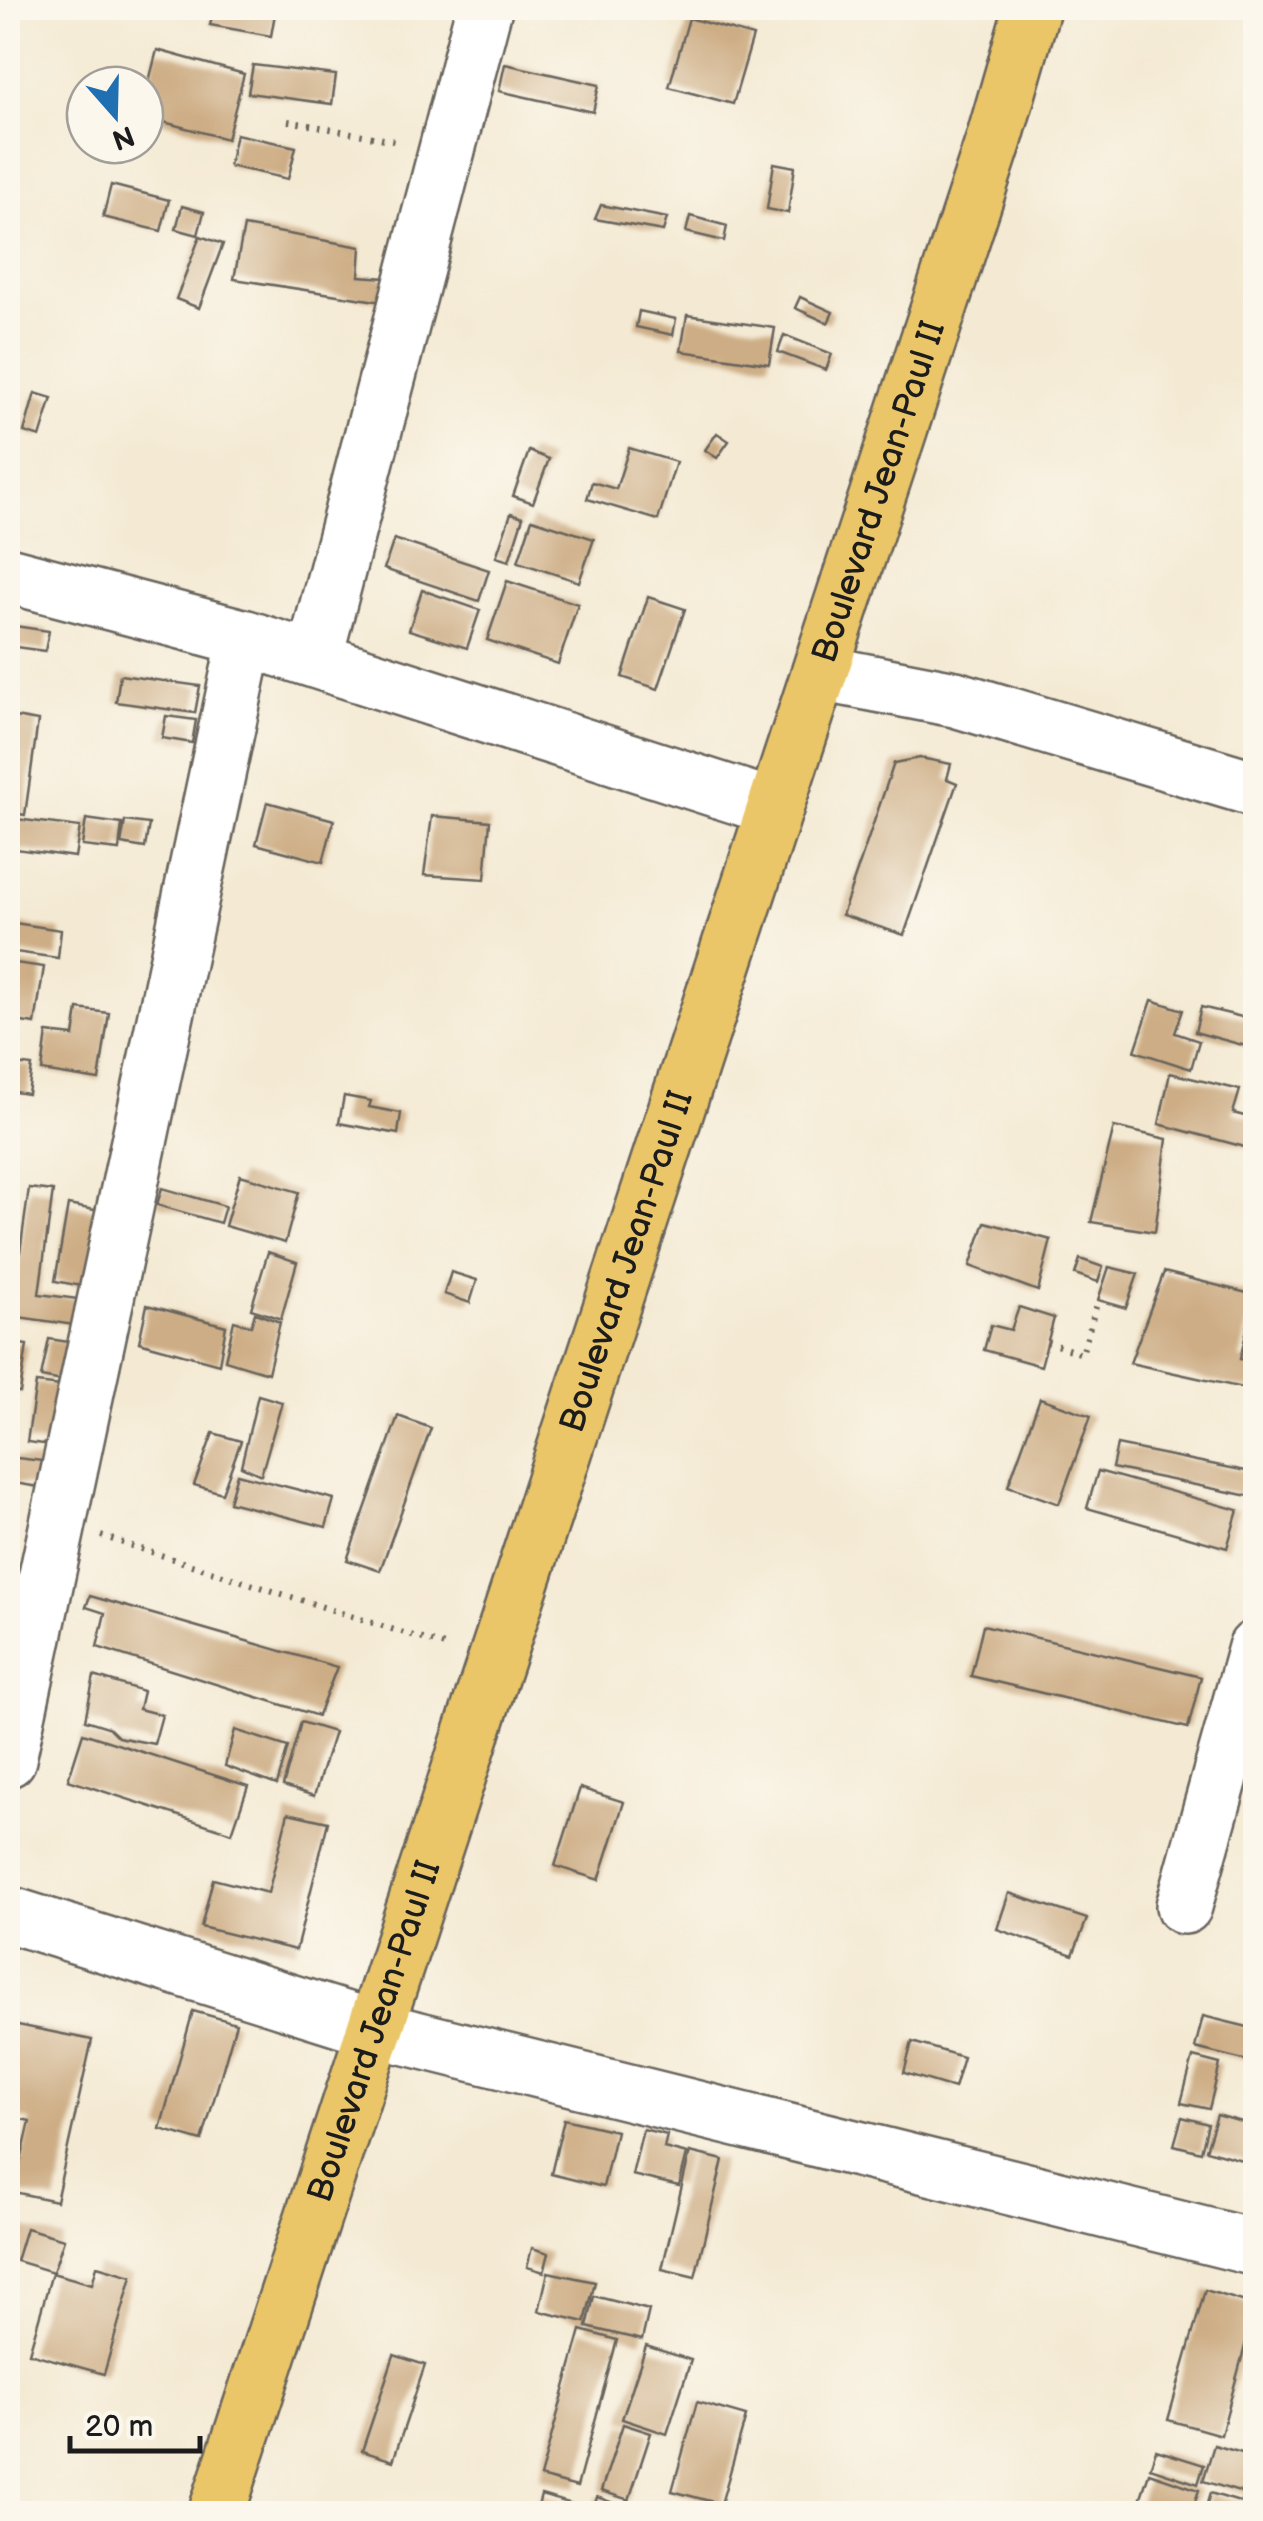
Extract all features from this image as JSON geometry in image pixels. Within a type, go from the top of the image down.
[{"type":"main road","name":"Boulevard Jean-Paul II","points":[[216,2514],[994,140],[1032,8]]},
{"type":"street","points":[[314,659],[484,8]]},
{"type":"street","points":[[8,576],[246,638],[776,808]]},
{"type":"street","points":[[8,1759],[246,638]]},
{"type":"street","points":[[820,673],[955,699],[1256,788]]},
{"type":"street","points":[[1184,1906],[1256,1648]]},
{"type":"street","points":[[8,1914],[375,2029],[1256,2248]]},
{"type":"path","points":[[288,121],[446,149]]},
{"type":"path","points":[[1047,1342],[1082,1354],[1098,1300]]},
{"type":"path","points":[[60,1523],[494,1661]]},
{"type":"building","points":[[214,8],[276,8],[271,36],[210,25]]},
{"type":"building","points":[[689,18],[753,36],[733,104],[669,87]]},
{"type":"building","points":[[157,50],[244,74],[227,139],[165,122],[165,65],[153,65]]},
{"type":"building","points":[[505,64],[599,85],[593,112],[499,91]]},
{"type":"building","points":[[253,65],[336,75],[332,104],[248,93]]},
{"type":"building","points":[[236,134],[296,147],[288,179],[229,166]]},
{"type":"building","points":[[774,163],[795,167],[788,213],[767,209]]},
{"type":"building","points":[[111,185],[169,200],[161,231],[103,217]]},
{"type":"building","points":[[601,205],[667,218],[663,231],[595,219]]},
{"type":"building","points":[[182,206],[204,212],[198,235],[176,229]]},
{"type":"building","points":[[690,216],[727,226],[724,241],[686,232]]},
{"type":"building","points":[[244,226],[361,247],[359,276],[386,278],[383,302],[234,279]]},
{"type":"building","points":[[200,236],[223,244],[199,308],[176,299]]},
{"type":"building","points":[[800,297],[833,312],[828,323],[795,308]]},
{"type":"building","points":[[639,311],[676,319],[673,335],[636,327]]},
{"type":"building","points":[[687,315],[775,328],[769,364],[681,351]]},
{"type":"building","points":[[784,335],[832,354],[826,370],[778,352]]},
{"type":"building","points":[[35,393],[52,398],[40,437],[24,432]]},
{"type":"building","points":[[717,433],[729,441],[717,458],[705,450]]},
{"type":"building","points":[[629,448],[676,462],[658,520],[587,499],[592,482],[616,489]]},
{"type":"building","points":[[529,451],[549,459],[533,503],[513,496]]},
{"type":"building","points":[[511,513],[523,517],[509,561],[496,557]]},
{"type":"building","points":[[532,519],[594,539],[579,582],[518,562]]},
{"type":"building","points":[[394,539],[489,570],[479,601],[384,569]]},
{"type":"building","points":[[507,581],[578,604],[558,664],[487,640]]},
{"type":"building","points":[[422,590],[480,610],[467,648],[409,630]]},
{"type":"building","points":[[648,597],[685,609],[658,689],[622,677]]},
{"type":"building","points":[[8,625],[49,631],[45,651],[8,646]]},
{"type":"building","points":[[120,675],[200,686],[195,713],[116,702]]},
{"type":"building","points":[[166,716],[196,720],[192,743],[162,738]]},
{"type":"building","points":[[15,717],[38,721],[25,815],[8,812]]},
{"type":"building","points":[[920,758],[951,764],[947,779],[957,783],[904,935],[842,915],[894,763]]},
{"type":"building","points":[[267,802],[334,820],[323,862],[256,844]]},
{"type":"building","points":[[432,816],[490,821],[485,879],[424,875]]},
{"type":"building","points":[[8,818],[80,827],[75,857],[8,848]]},
{"type":"building","points":[[86,819],[122,824],[119,850],[82,846]]},
{"type":"building","points":[[125,821],[149,824],[145,848],[121,844]]},
{"type":"building","points":[[8,922],[61,930],[58,958],[8,951]]},
{"type":"building","points":[[8,962],[44,967],[35,1024],[8,1020],[12,991],[8,991]]},
{"type":"building","points":[[1152,1000],[1183,1010],[1175,1033],[1199,1041],[1191,1069],[1135,1051]]},
{"type":"building","points":[[1201,1007],[1254,1020],[1246,1046],[1195,1032]]},
{"type":"building","points":[[78,1009],[109,1013],[99,1080],[42,1071],[47,1033],[74,1036]]},
{"type":"building","points":[[8,1063],[32,1066],[28,1094],[8,1091]]},
{"type":"building","points":[[1170,1073],[1240,1090],[1233,1113],[1256,1119],[1256,1150],[1159,1124]]},
{"type":"building","points":[[344,1096],[371,1101],[369,1107],[401,1113],[398,1134],[339,1123]]},
{"type":"building","points":[[1114,1127],[1167,1139],[1155,1232],[1091,1222]]},
{"type":"building","points":[[240,1175],[299,1192],[285,1243],[225,1226]]},
{"type":"building","points":[[29,1188],[53,1191],[39,1294],[86,1300],[82,1326],[11,1316]]},
{"type":"building","points":[[162,1188],[225,1206],[220,1223],[157,1205]]},
{"type":"building","points":[[68,1205],[100,1211],[87,1287],[55,1281]]},
{"type":"building","points":[[985,1222],[1051,1240],[1038,1291],[970,1266]]},
{"type":"building","points":[[268,1252],[297,1262],[281,1319],[251,1309]]},
{"type":"building","points":[[1080,1259],[1103,1267],[1098,1282],[1075,1274]]},
{"type":"building","points":[[1109,1267],[1138,1274],[1126,1308],[1098,1300]]},
{"type":"building","points":[[451,1272],[477,1280],[470,1303],[444,1294]]},
{"type":"building","points":[[1164,1272],[1255,1295],[1240,1359],[1256,1363],[1256,1391],[1130,1363]]},
{"type":"building","points":[[147,1305],[226,1326],[219,1364],[139,1342]]},
{"type":"building","points":[[1019,1307],[1054,1318],[1041,1366],[984,1350],[991,1325],[1011,1330]]},
{"type":"building","points":[[255,1313],[280,1322],[268,1373],[225,1360],[234,1321],[251,1326]]},
{"type":"building","points":[[49,1339],[75,1343],[68,1382],[41,1377]]},
{"type":"building","points":[[8,1342],[27,1345],[20,1393],[8,1391]]},
{"type":"building","points":[[36,1383],[62,1386],[53,1445],[27,1442]]},
{"type":"building","points":[[258,1395],[282,1402],[261,1475],[241,1466]]},
{"type":"building","points":[[1040,1398],[1091,1416],[1059,1504],[1008,1486]]},
{"type":"building","points":[[398,1416],[431,1428],[380,1571],[347,1560]]},
{"type":"building","points":[[213,1433],[241,1441],[222,1493],[194,1485]]},
{"type":"building","points":[[1117,1445],[1256,1473],[1254,1497],[1112,1468]]},
{"type":"building","points":[[8,1457],[43,1461],[39,1487],[8,1482]]},
{"type":"building","points":[[1098,1471],[1238,1510],[1227,1548],[1087,1508]]},
{"type":"building","points":[[237,1474],[334,1499],[326,1527],[229,1502]]},
{"type":"building","points":[[8,1596],[19,1598],[8,1651]]},
{"type":"building","points":[[90,1596],[337,1667],[318,1716],[97,1647],[105,1613],[86,1607]]},
{"type":"building","points":[[983,1625],[1201,1677],[1188,1728],[971,1676]]},
{"type":"building","points":[[94,1676],[143,1691],[139,1709],[162,1715],[154,1744],[118,1737],[108,1727],[85,1720]]},
{"type":"building","points":[[301,1722],[334,1732],[314,1796],[283,1786]]},
{"type":"building","points":[[235,1730],[288,1747],[277,1785],[225,1766]]},
{"type":"building","points":[[83,1733],[248,1786],[232,1833],[68,1780]]},
{"type":"building","points":[[580,1788],[624,1802],[599,1880],[555,1866]]},
{"type":"building","points":[[288,1813],[328,1822],[296,1950],[201,1927],[213,1879],[268,1893]]},
{"type":"building","points":[[1009,1893],[1087,1919],[1073,1955],[997,1929]]},
{"type":"building","points":[[193,2011],[236,2023],[202,2141],[160,2129]]},
{"type":"building","points":[[1203,2016],[1256,2029],[1256,2063],[1195,2048]]},
{"type":"building","points":[[8,2023],[92,2040],[56,2201],[14,2192],[30,2121],[8,2116]]},
{"type":"building","points":[[912,2042],[963,2057],[954,2088],[904,2073]]},
{"type":"building","points":[[1193,2057],[1220,2064],[1209,2109],[1181,2103]]},
{"type":"building","points":[[1217,2115],[1256,2126],[1256,2164],[1206,2150]]},
{"type":"building","points":[[1182,2117],[1208,2124],[1201,2152],[1174,2145]]},
{"type":"building","points":[[564,2119],[616,2131],[603,2187],[551,2174]]},
{"type":"building","points":[[643,2129],[667,2135],[664,2148],[687,2154],[679,2186],[632,2175]]},
{"type":"building","points":[[690,2152],[723,2160],[695,2277],[662,2269]]},
{"type":"building","points":[[26,2228],[64,2239],[53,2272],[16,2261]]},
{"type":"building","points":[[532,2248],[549,2253],[544,2272],[527,2267]]},
{"type":"building","points":[[97,2266],[132,2276],[104,2374],[29,2353],[52,2273],[92,2284]]},
{"type":"building","points":[[548,2272],[595,2282],[585,2322],[539,2311]]},
{"type":"building","points":[[1205,2290],[1256,2305],[1221,2435],[1168,2420]]},
{"type":"building","points":[[594,2296],[649,2310],[642,2340],[587,2327]]},
{"type":"building","points":[[581,2330],[617,2340],[577,2487],[540,2477]]},
{"type":"building","points":[[646,2346],[691,2360],[667,2434],[622,2419]]},
{"type":"building","points":[[394,2355],[425,2365],[393,2461],[362,2451]]},
{"type":"building","points":[[1256,2400],[1256,2434],[1244,2430]]},
{"type":"building","points":[[697,2402],[746,2416],[721,2504],[672,2491]]},
{"type":"building","points":[[623,2424],[651,2433],[629,2500],[601,2491]]},
{"type":"building","points":[[1214,2445],[1256,2457],[1256,2497],[1203,2481]]},
{"type":"building","points":[[1156,2450],[1204,2465],[1198,2484],[1150,2468]]},
{"type":"building","points":[[1149,2473],[1199,2490],[1191,2514],[1152,2514],[1137,2509]]},
{"type":"building","points":[[1210,2493],[1256,2507],[1256,2514],[1204,2514]]},
{"type":"building","points":[[541,2495],[583,2507],[581,2514],[536,2514]]},
{"type":"building","points":[[597,2497],[619,2505],[616,2514],[592,2514]]}]
